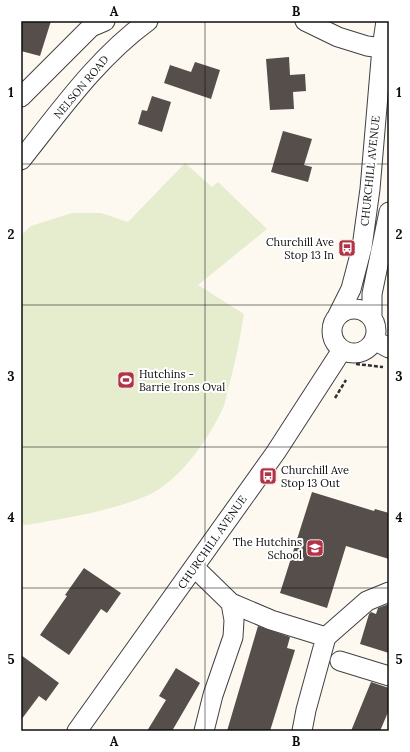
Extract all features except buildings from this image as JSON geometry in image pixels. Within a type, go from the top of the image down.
[{"type":"street","points":[[21,97],[92,27],[105,21]]},
{"type":"street","name":"NELSON ROAD","points":[[21,160],[63,106],[114,48],[129,34],[148,21]]},
{"type":"street","points":[[305,21],[338,37],[367,46],[385,48]]},
{"type":"street","name":"CHURCHILL AVENUE","points":[[337,317],[352,289],[362,247],[370,189],[382,134],[386,21]]},
{"type":"street","name":"CHURCHILL AVENUE","points":[[372,318],[372,294],[386,235],[389,212]]},
{"type":"street","points":[[354,309],[367,313],[372,318],[376,332],[382,344],[371,346],[359,353],[340,353],[332,337],[333,323],[337,317],[348,310],[354,309]]},
{"type":"street","name":"CHURCHILL AVENUE","points":[[77,731],[276,452],[340,353]]},
{"type":"street","points":[[194,567],[230,603],[271,620],[326,637]]},
{"type":"street","points":[[302,731],[306,710],[326,637],[367,601],[389,592]]},
{"type":"street","points":[[204,731],[215,688],[233,637],[234,620],[230,603]]},
{"type":"street","points":[[340,660],[389,676]]},
{"type":"path","points":[[340,353],[356,364],[389,368]]},
{"type":"green space","name":"Hutchins - Barrie Irons Oval","points":[[185,163],[212,187],[218,182],[267,229],[198,285],[244,314],[236,358],[224,406],[210,432],[191,459],[169,482],[157,491],[130,502],[101,511],[26,525],[21,524],[21,235],[31,226],[72,213],[101,213],[128,222]]},
{"type":"place","name":"Churchill Ave Stop 13 In","points":[[347,248]]},
{"type":"place","name":"Hutchins - Barrie Irons Oval","points":[[126,380]]},
{"type":"place","name":"Churchill Ave Stop 13 Out","points":[[268,476]]},
{"type":"place","name":"The Hutchins School","points":[[315,548]]}]
